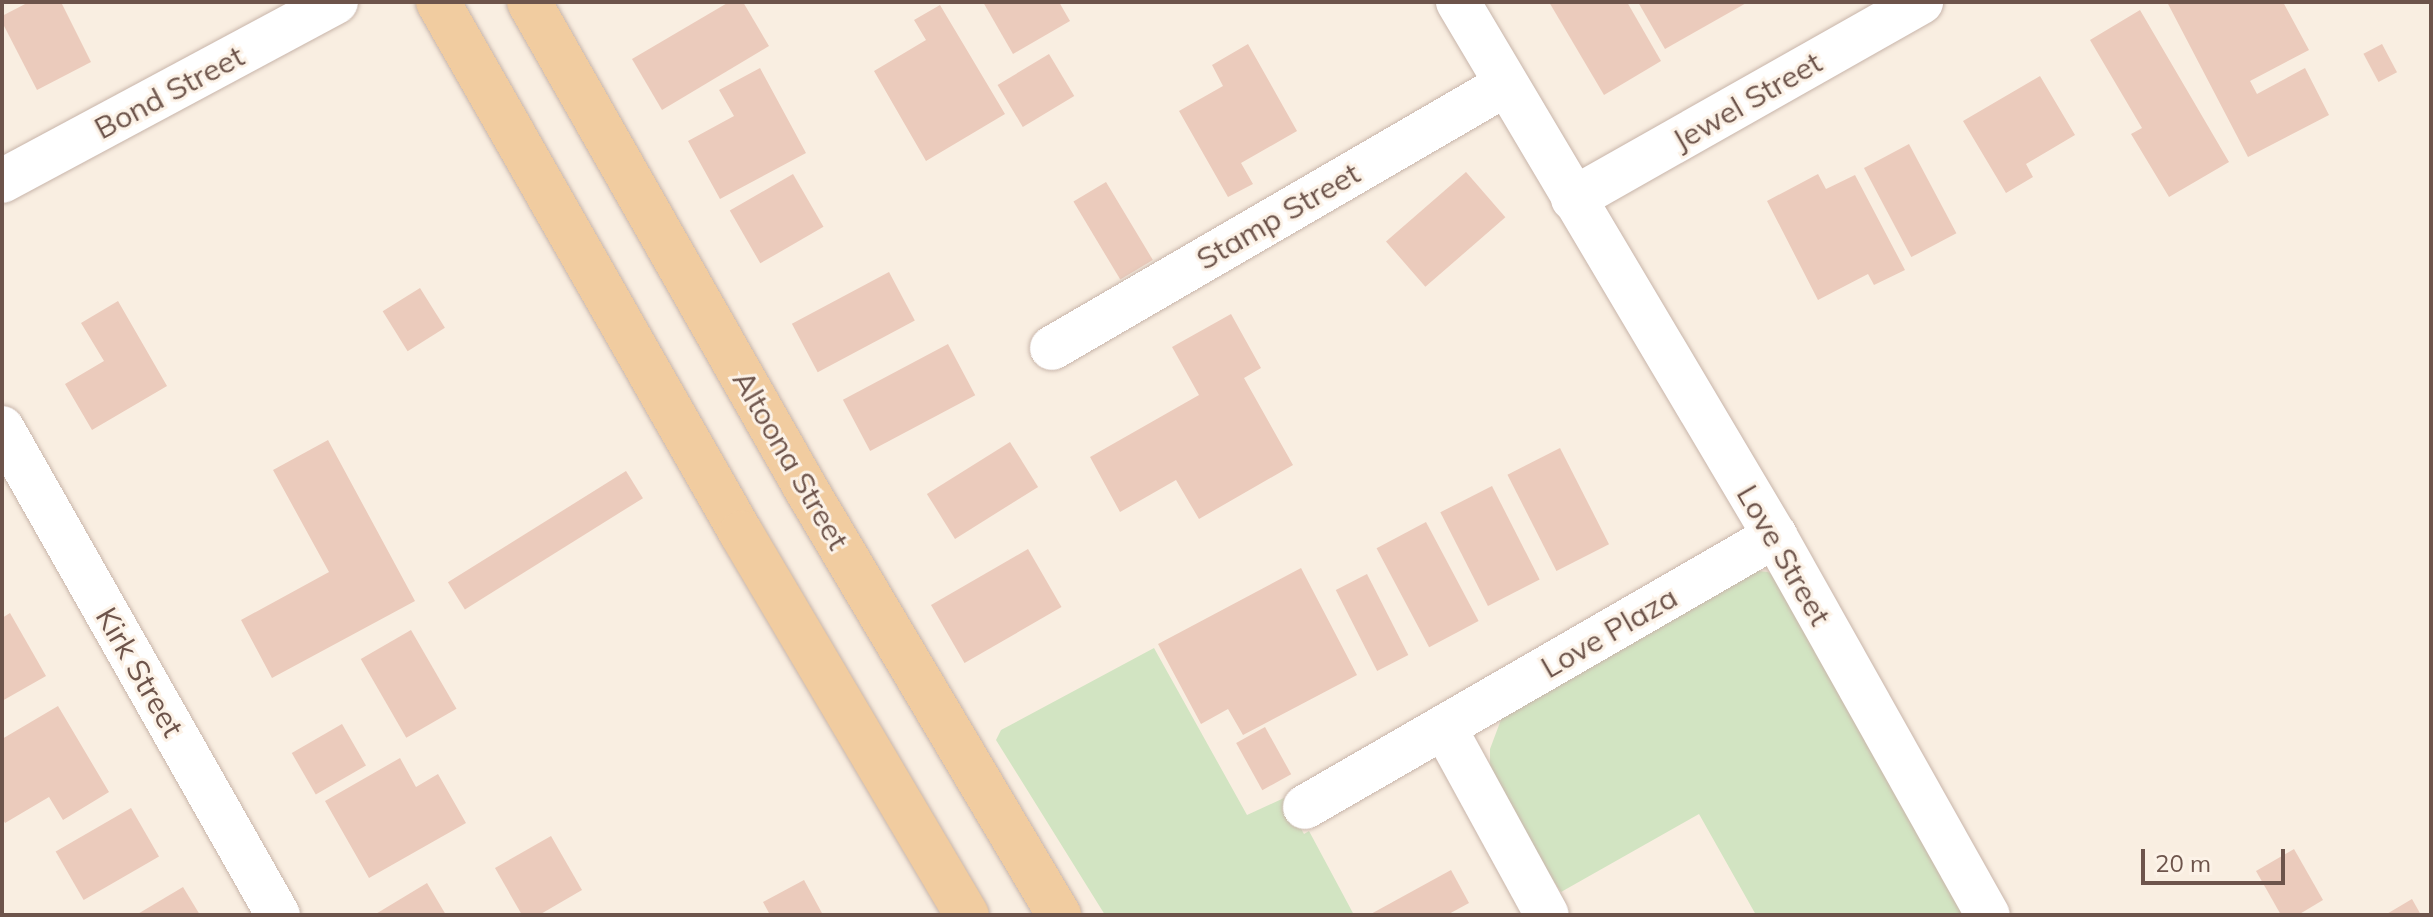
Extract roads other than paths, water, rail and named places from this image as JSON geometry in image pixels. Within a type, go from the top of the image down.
[{"type":"main road","points":[[438,2],[741,533],[967,915]]},
{"type":"main road","name":"Altoona Street","points":[[529,2],[809,494],[1059,915]]},
{"type":"street","name":"Bond Street","points":[[2,181],[336,2]]},
{"type":"street","name":"Love Street","points":[[1458,2],[1775,536],[1988,915]]},
{"type":"street","name":"Jewel Street","points":[[1573,199],[1921,2]]},
{"type":"street","name":"Stamp Street","points":[[1052,348],[1505,85]]},
{"type":"street","name":"Kirk Street","points":[[2,428],[278,915]]},
{"type":"street","name":"Love Plaza","points":[[1305,807],[1775,536]]},
{"type":"street","points":[[1444,727],[1547,915]]}]
